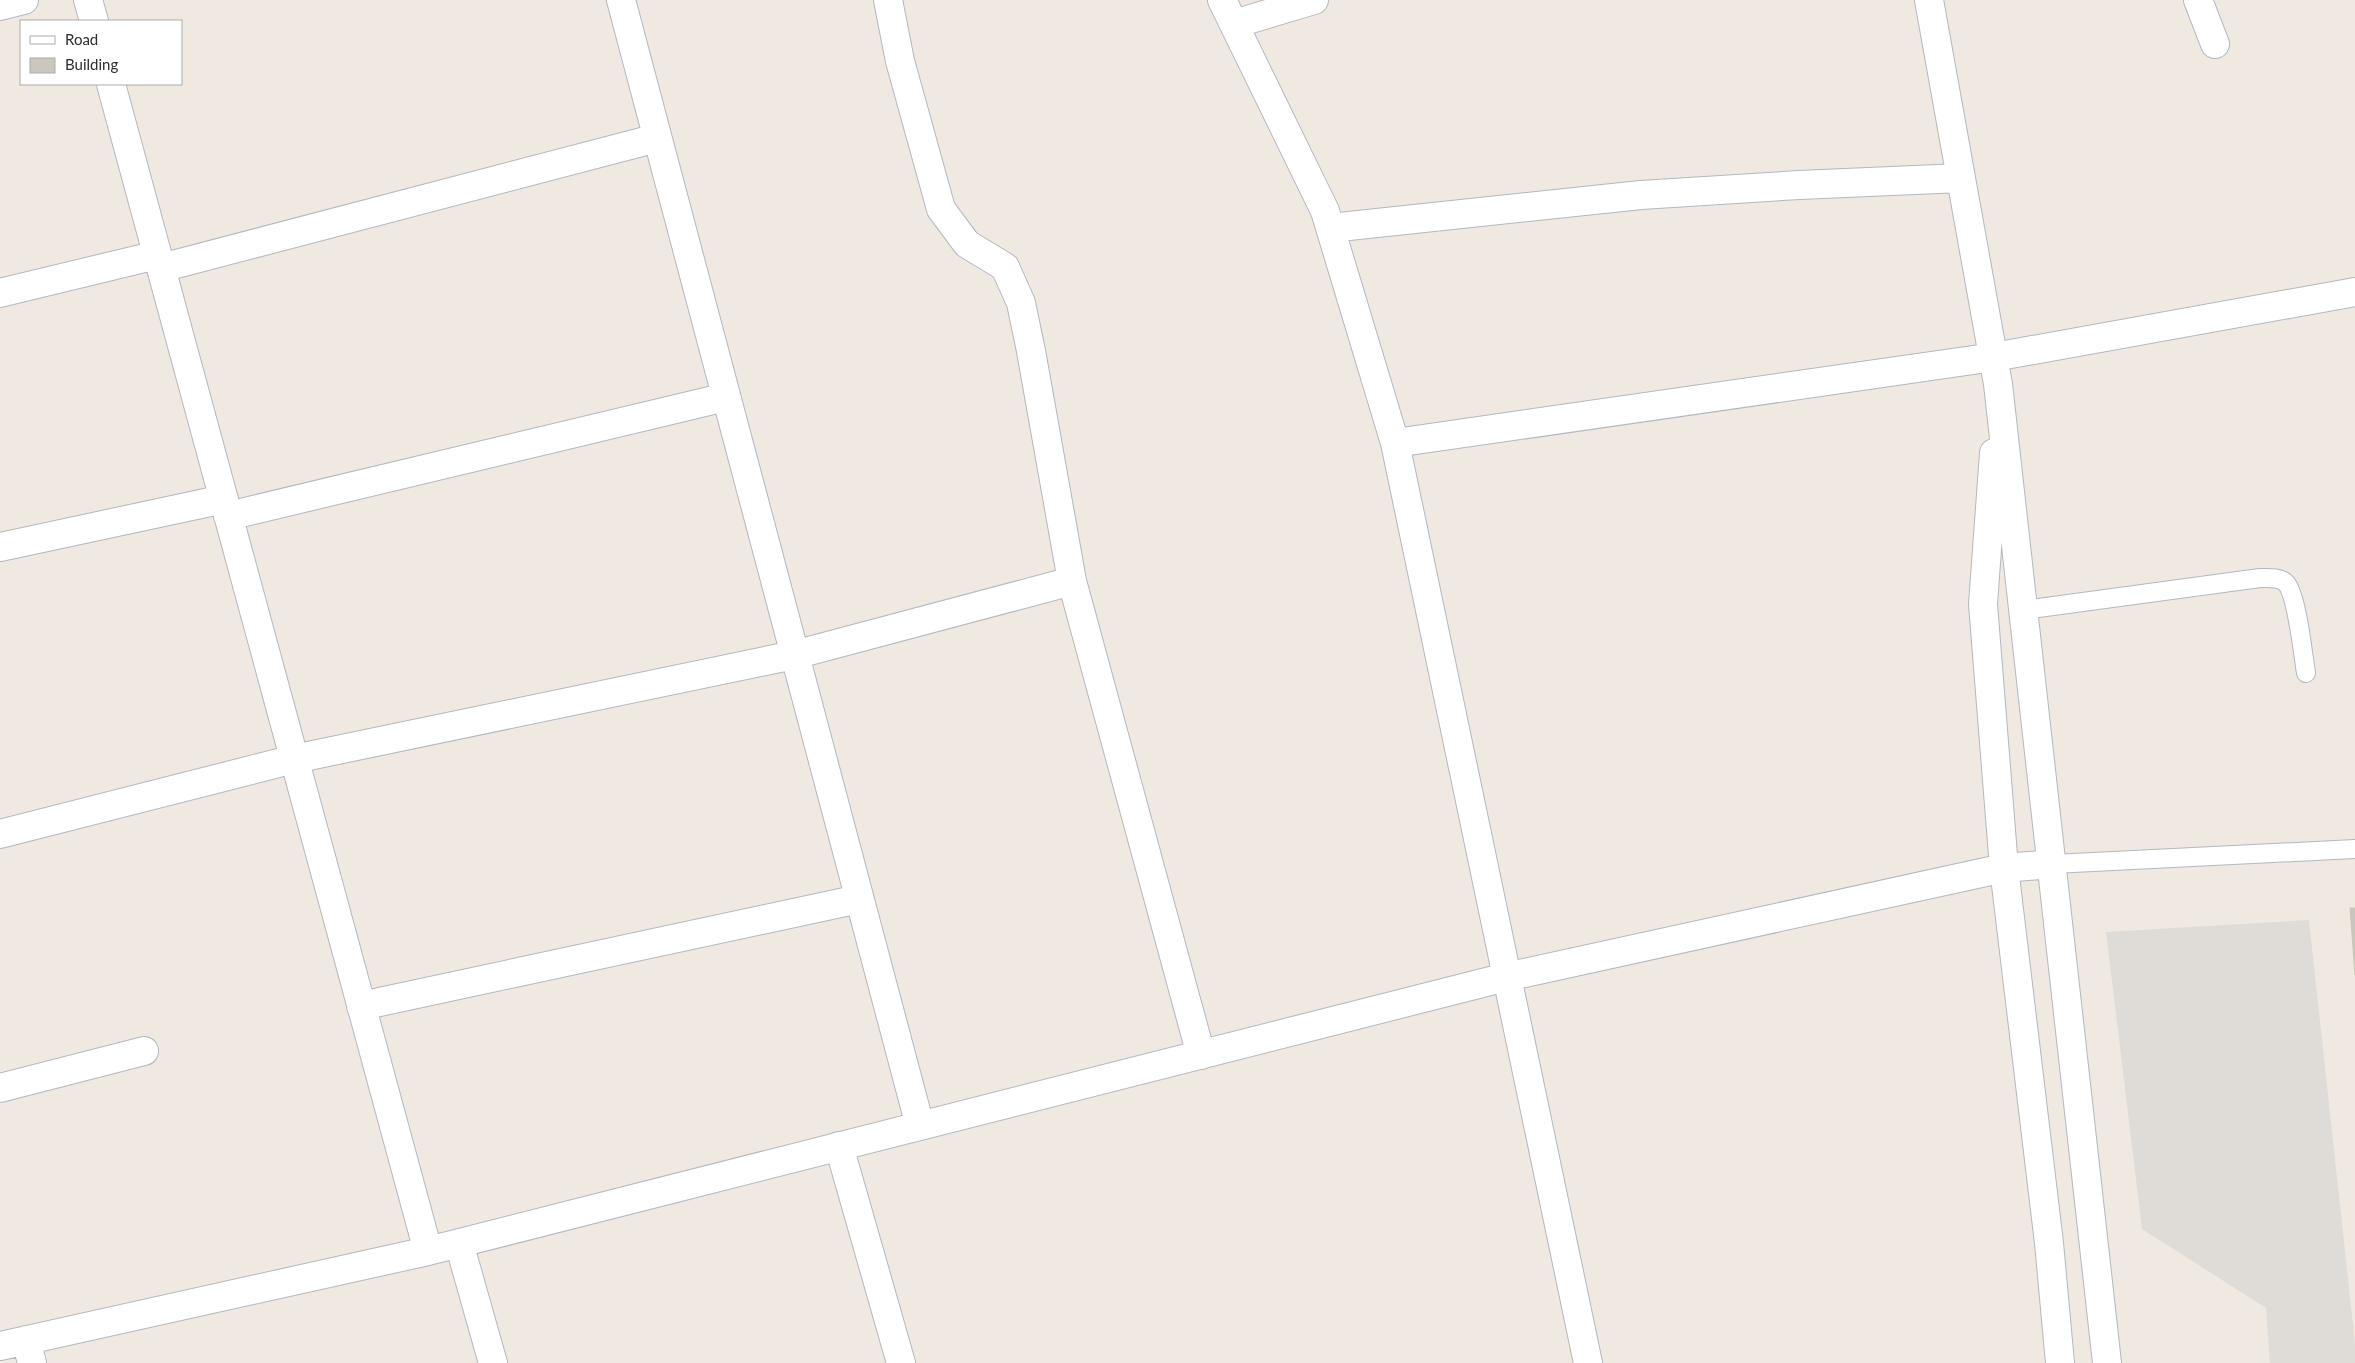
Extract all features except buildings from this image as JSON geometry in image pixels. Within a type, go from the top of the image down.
[{"type":"street","points":[[0,6],[24,0]]},
{"type":"street","points":[[88,0],[94,20]]},
{"type":"street","points":[[621,0],[920,1126]]},
{"type":"street","points":[[888,0],[900,61],[941,209],[967,244],[1005,268],[1020,303],[1031,351],[1072,581],[1201,1054]]},
{"type":"street","points":[[1222,0],[1326,211],[1395,443],[1588,1363]]},
{"type":"street","points":[[1234,24],[1314,0]]},
{"type":"street","points":[[1929,0],[1998,384],[2053,864],[2107,1363]]},
{"type":"street","points":[[2198,0],[2215,44]]},
{"type":"street","points":[[111,85],[428,1251]]},
{"type":"street","points":[[0,293],[159,261],[657,138]]},
{"type":"street","points":[[1330,228],[1641,196],[1799,185],[1961,178]]},
{"type":"street","points":[[1395,443],[1994,356],[2355,292]]},
{"type":"street","points":[[1998,384],[1983,604],[2004,868],[2049,1243],[2060,1363]]},
{"type":"street","points":[[0,547],[226,508],[726,397]]},
{"type":"street","points":[[0,834],[294,759],[794,655],[1072,581]]},
{"type":"street","points":[[0,1346],[29,1352],[1506,977],[2004,868],[2053,864]]},
{"type":"street","points":[[361,1006],[860,899]]},
{"type":"street","points":[[0,1088],[144,1051]]},
{"type":"street","points":[[839,1146],[902,1363]]},
{"type":"street","points":[[459,1243],[493,1363]]},
{"type":"lane","points":[[2024,610],[2260,578],[2275,578],[2286,583],[2293,598],[2306,673]]},
{"type":"lane","points":[[2053,864],[2355,849]]},
{"type":"shaded area","points":[[2309,920],[2355,1343],[2355,1363],[2270,1363],[2266,1308],[2142,1229],[2106,932]]}]
